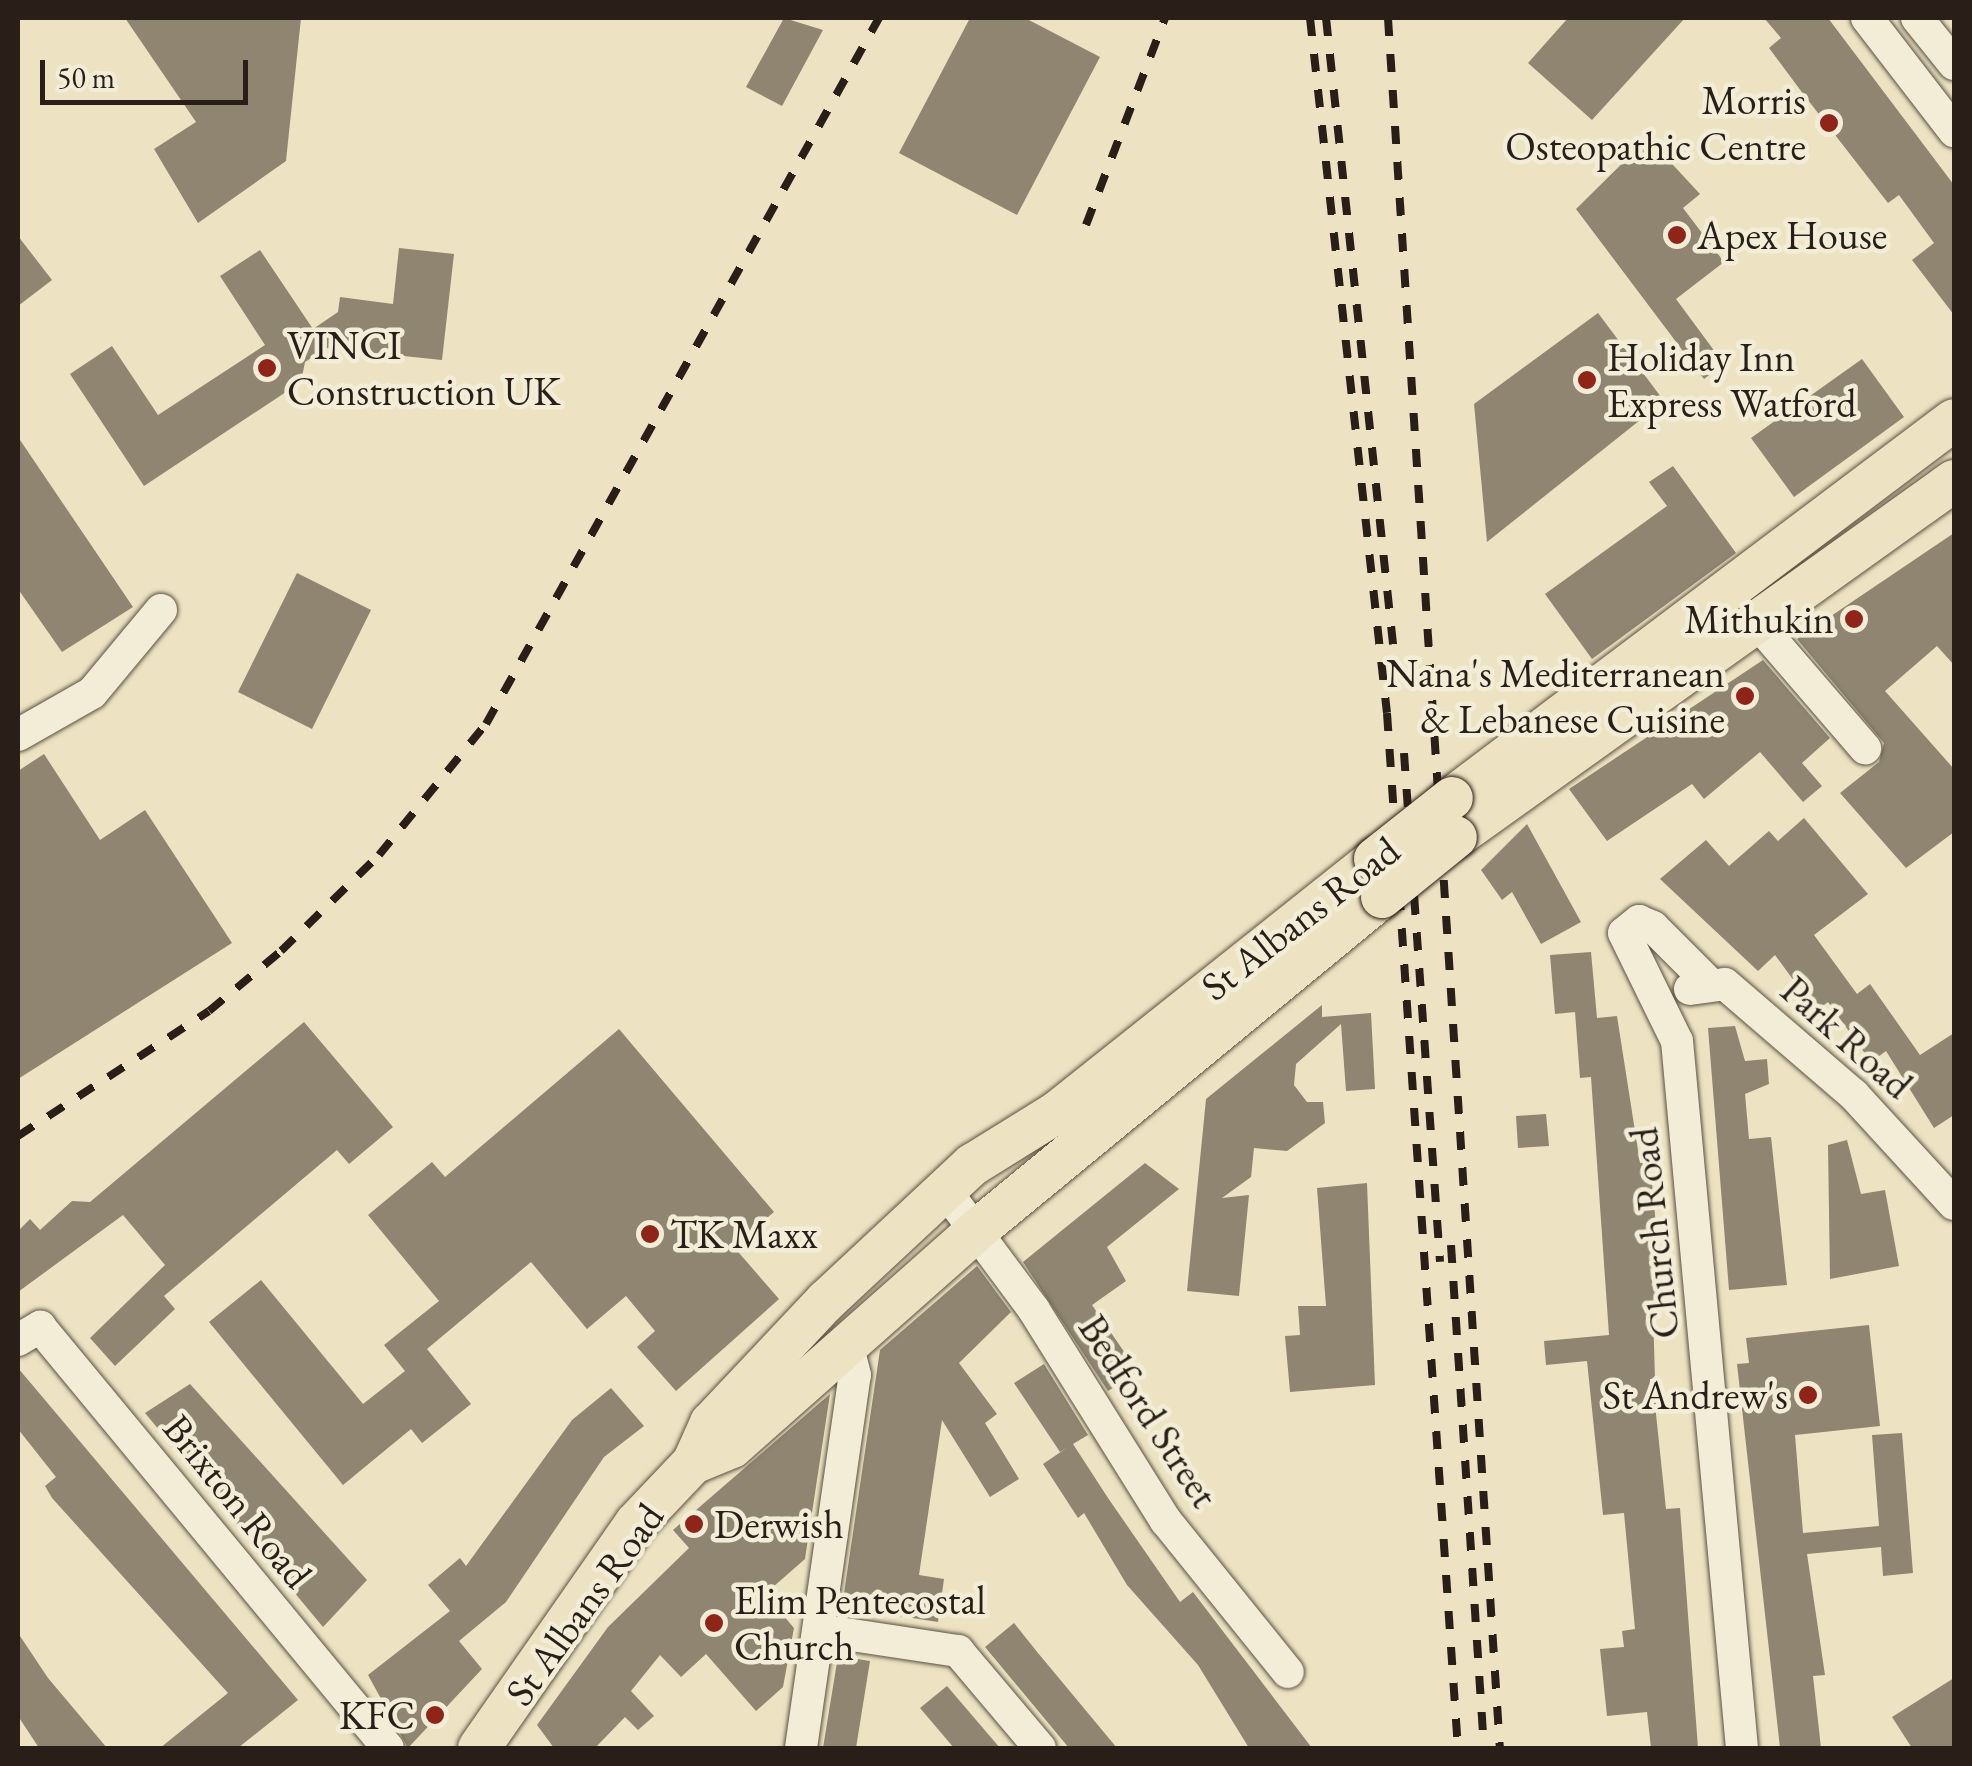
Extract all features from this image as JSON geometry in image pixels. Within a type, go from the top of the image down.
[{"type":"main road","name":"St Albans Road","points":[[693,1462],[732,1447],[1378,878],[1952,424]]},
{"type":"main road","name":"St Albans Road","points":[[1454,817],[1954,481]]},
{"type":"main road","name":"St Albans Road","points":[[479,1748],[636,1522],[693,1462],[711,1423],[796,1332],[945,1190],[1378,878]]},
{"type":"main road","points":[[796,1332],[822,1330],[847,1342]]},
{"type":"street","points":[[1866,18],[1954,131]]},
{"type":"street","points":[[1918,18],[1954,64]]},
{"type":"street","points":[[18,734],[92,693],[161,610]]},
{"type":"street","points":[[1753,618],[1865,748]]},
{"type":"street","name":"Park Road","points":[[1668,1009],[1638,969],[1624,933],[1630,924],[1654,927],[1706,980],[1724,984],[1854,1094],[1949,1188]]},
{"type":"street","points":[[1668,1009],[1706,980]]},
{"type":"street","name":"Church Road","points":[[1668,1009],[1742,1748]]},
{"type":"street","name":"Bedford Street","points":[[945,1190],[977,1230],[1166,1521],[1288,1672]]},
{"type":"street","name":"Brixton Road","points":[[18,1340],[40,1327],[388,1748]]},
{"type":"street","points":[[801,1748],[855,1374],[847,1342]]},
{"type":"street","points":[[819,1630],[958,1651],[1040,1748]]},
{"type":"building","points":[[125,18],[301,18],[286,161],[198,223],[154,149],[196,122]]},
{"type":"building","points":[[784,18],[823,30],[782,106],[746,87]]},
{"type":"building","points":[[970,18],[1025,18],[1100,57],[1017,215],[899,153]]},
{"type":"building","points":[[1568,18],[1685,18],[1592,120],[1528,63]]},
{"type":"building","points":[[1764,18],[1828,18],[1954,185],[1954,315],[1912,260],[1934,243],[1899,195],[1888,203],[1804,95],[1769,48],[1781,38]]},
{"type":"building","points":[[1648,138],[1700,194],[1683,208],[1724,262],[1676,299],[1724,364],[1704,379],[1576,209]]},
{"type":"building","points":[[18,236],[52,280],[18,306]]},
{"type":"building","name":"VINCI Construction UK","points":[[399,248],[454,254],[442,360],[326,348],[305,362],[301,382],[144,486],[70,374],[112,346],[158,415],[265,345],[220,276],[260,250],[313,329],[338,312],[340,297],[393,304]]},
{"type":"building","points":[[1598,313],[1664,401],[1487,542],[1474,404]]},
{"type":"building","points":[[1862,359],[1904,417],[1794,497],[1751,438]]},
{"type":"building","points":[[18,437],[133,607],[62,652],[18,589]]},
{"type":"building","points":[[1673,466],[1736,553],[1592,659],[1545,594],[1667,506],[1649,482]]},
{"type":"building","points":[[1954,533],[1954,665],[1937,646],[1885,691],[1954,769],[1954,832],[1906,868],[1840,793],[1879,762],[1884,743],[1797,639]]},
{"type":"building","points":[[297,573],[371,610],[312,729],[238,692]]},
{"type":"building","points":[[1763,660],[1830,738],[1802,763],[1822,786],[1803,802],[1760,752],[1704,799],[1692,784],[1607,841],[1569,789]]},
{"type":"building","points":[[44,754],[100,840],[145,810],[232,943],[18,1079],[18,771]]},
{"type":"building","points":[[1804,818],[1868,894],[1814,935],[1857,994],[1870,984],[1920,1055],[1954,1033],[1954,1115],[1934,1128],[1886,1051],[1871,1062],[1828,1002],[1816,1011],[1775,955],[1758,971],[1660,879],[1706,840],[1729,866],[1769,831],[1778,841]]},
{"type":"building","points":[[1527,824],[1581,922],[1541,944],[1512,892],[1502,900],[1481,870]]},
{"type":"building","points":[[1591,952],[1597,1018],[1617,1016],[1640,1163],[1650,1162],[1664,1309],[1653,1310],[1656,1414],[1666,1509],[1680,1508],[1698,1748],[1651,1748],[1647,1712],[1607,1716],[1600,1649],[1624,1647],[1622,1631],[1635,1629],[1624,1513],[1603,1515],[1587,1361],[1546,1365],[1544,1341],[1609,1335],[1591,1077],[1580,1078],[1575,1012],[1555,1014],[1550,955]]},
{"type":"building","points":[[1322,1005],[1322,1017],[1371,1013],[1375,1089],[1346,1091],[1341,1024],[1296,1064],[1294,1085],[1307,1102],[1323,1102],[1325,1123],[1287,1151],[1254,1148],[1251,1177],[1222,1198],[1249,1195],[1239,1296],[1187,1291],[1206,1099]]},
{"type":"building","points":[[304,1022],[393,1127],[349,1164],[337,1150],[164,1296],[175,1309],[115,1366],[90,1338],[165,1265],[123,1215],[18,1292],[18,1231],[30,1219],[40,1230],[72,1201],[90,1202]]},
{"type":"building","points":[[1735,1026],[1745,1061],[1767,1059],[1769,1084],[1745,1094],[1749,1139],[1771,1137],[1787,1285],[1729,1290],[1708,1028]]},
{"type":"building","points":[[619,1029],[774,1212],[733,1246],[779,1299],[676,1391],[637,1347],[655,1331],[626,1296],[587,1329],[531,1262],[427,1349],[471,1404],[422,1443],[411,1429],[343,1485],[209,1322],[261,1280],[363,1404],[405,1371],[384,1345],[439,1301],[368,1215],[432,1162],[445,1177]]},
{"type":"building","points":[[1546,1114],[1549,1146],[1518,1148],[1516,1116]]},
{"type":"building","points":[[1847,1140],[1861,1194],[1885,1190],[1899,1266],[1830,1279],[1828,1145]]},
{"type":"building","points":[[1145,1163],[1179,1189],[1107,1247],[1126,1281],[1092,1305],[1138,1372],[1108,1391],[1023,1262]]},
{"type":"building","points":[[1367,1183],[1375,1385],[1290,1392],[1285,1336],[1300,1335],[1298,1306],[1326,1306],[1317,1188]]},
{"type":"building","points":[[977,1266],[1011,1312],[959,1363],[997,1414],[985,1423],[1019,1479],[990,1497],[942,1420],[919,1575],[944,1579],[938,1622],[842,1607],[880,1350]]},
{"type":"building","points":[[1869,1325],[1880,1426],[1795,1435],[1803,1533],[1879,1526],[1872,1435],[1902,1433],[1913,1573],[1883,1576],[1881,1547],[1807,1554],[1825,1675],[1813,1676],[1821,1748],[1780,1748],[1737,1364],[1749,1363],[1746,1338]]},
{"type":"building","points":[[1044,1364],[1088,1435],[1073,1444],[1180,1602],[1193,1592],[1312,1748],[1249,1748],[1198,1665],[1127,1585],[1084,1513],[1078,1518],[1043,1464],[1068,1447],[1060,1452],[1014,1383]]},
{"type":"building","points":[[18,1368],[298,1700],[238,1748],[160,1748],[228,1693],[52,1498],[45,1486],[56,1477],[18,1429]]},
{"type":"building","points":[[190,1384],[367,1580],[323,1627],[145,1413]]},
{"type":"building","points":[[611,1388],[644,1426],[604,1457],[506,1602],[459,1641],[482,1669],[408,1748],[368,1675],[450,1611],[428,1585],[460,1558],[466,1566],[572,1420]]},
{"type":"building","points":[[830,1394],[805,1559],[765,1594],[794,1628],[783,1687],[756,1711],[706,1654],[681,1677],[660,1655],[631,1691],[654,1716],[638,1730],[625,1717],[595,1748],[554,1748],[537,1725],[608,1627],[689,1548],[673,1530]]},
{"type":"building","points":[[1014,1623],[1117,1748],[1069,1748],[985,1647]]},
{"type":"building","points":[[18,1633],[48,1678],[107,1748],[39,1748],[18,1716]]},
{"type":"building","points":[[838,1656],[870,1661],[856,1748],[823,1748]]},
{"type":"building","points":[[1954,1678],[1954,1748],[1912,1748],[1892,1717]]},
{"type":"building","points":[[947,1686],[1000,1748],[954,1748],[920,1708]]},
{"type":"railway","points":[[18,1136],[209,1011],[281,951],[379,855],[486,724],[879,18]]},
{"type":"railway","points":[[1086,225],[1165,18]]},
{"type":"railway","points":[[1310,18],[1387,713],[1458,1748]]},
{"type":"railway","points":[[1326,18],[1393,644]]},
{"type":"railway","points":[[1388,18],[1500,1748]]},
{"type":"railway","points":[[1404,753],[1440,1262]]},
{"type":"railway","points":[[1451,1245],[1484,1748]]},
{"type":"place","name":"Morris Osteopathic Centre","points":[[1829,123]]},
{"type":"place","name":"Apex House","points":[[1677,235]]},
{"type":"place","name":"VINCI Construction UK","points":[[267,368]]},
{"type":"place","name":"Holiday Inn Express Watford","points":[[1587,380]]},
{"type":"place","name":"Mithukin","points":[[1854,619]]},
{"type":"place","name":"Nana's Mediterranean & Lebanese Cuisine","points":[[1745,696]]},
{"type":"place","name":"TK Maxx","points":[[650,1234]]},
{"type":"place","name":"St Andrew's","points":[[1808,1395]]},
{"type":"place","name":"Derwish","points":[[694,1524]]},
{"type":"place","name":"Elim Pentecostal Church","points":[[714,1623]]},
{"type":"place","name":"KFC","points":[[435,1715]]}]
